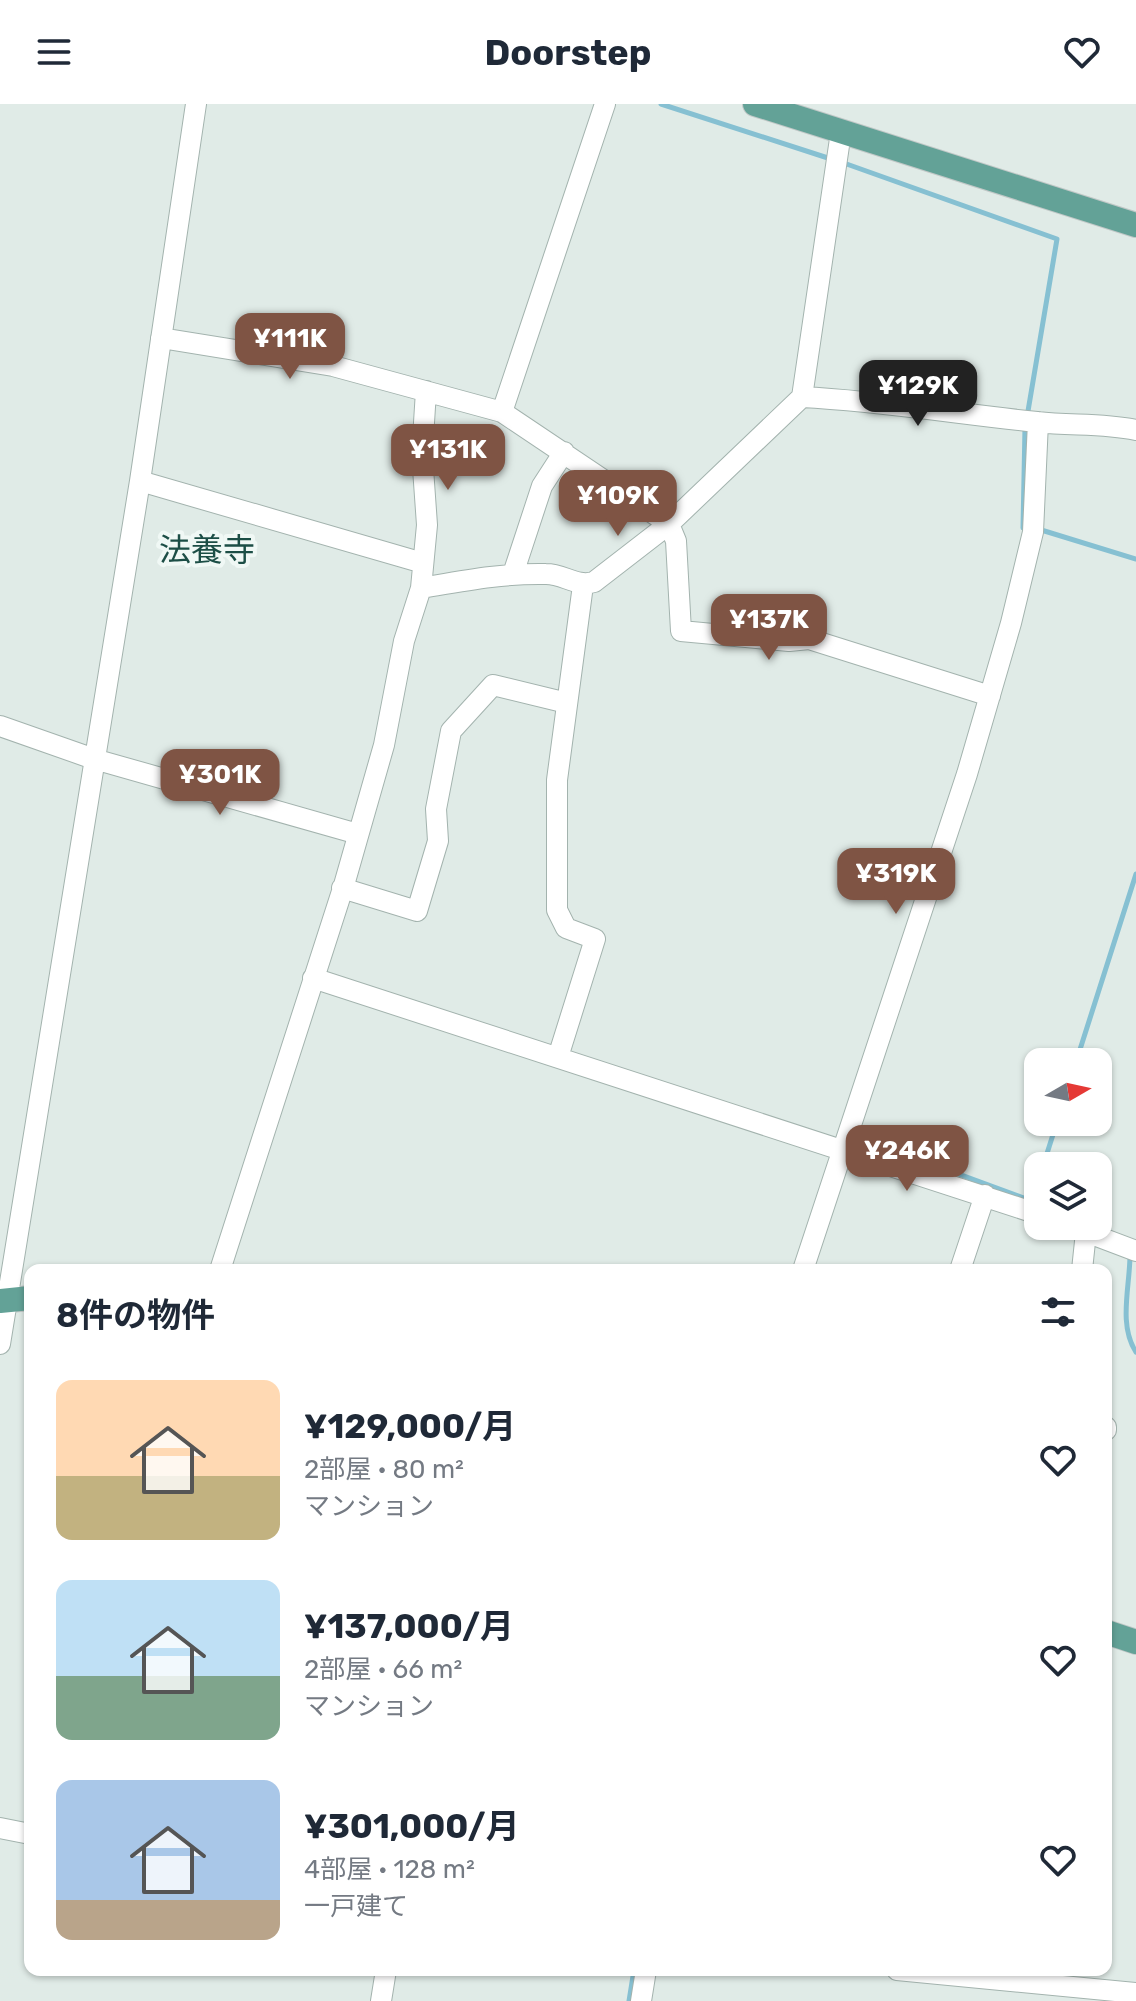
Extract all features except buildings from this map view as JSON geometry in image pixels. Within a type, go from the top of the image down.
[{"type":"main road","points":[[755,104],[1136,225]]},
{"type":"main road","points":[[1112,1634],[1136,1642]]},
{"type":"street","points":[[0,1344],[12,1299],[196,104]]},
{"type":"street","points":[[502,412],[605,104]]},
{"type":"street","points":[[421,588],[513,574],[551,574],[583,585],[607,575],[669,524],[802,397],[841,132]]},
{"type":"street","points":[[161,338],[333,366],[502,412],[669,524],[676,541],[681,631],[789,641],[809,639],[990,696]]},
{"type":"street","points":[[222,1264],[358,834],[384,745],[404,641],[421,588],[427,525],[422,454],[426,391]]},
{"type":"street","points":[[802,397],[906,404],[1038,422],[1106,424],[1136,430]]},
{"type":"street","points":[[805,1264],[990,696],[1033,532],[1038,422]]},
{"type":"street","points":[[513,574],[542,486],[564,452]]},
{"type":"street","points":[[140,481],[423,563]]},
{"type":"street","points":[[558,1057],[595,939],[566,928],[557,910],[557,780],[583,585]]},
{"type":"street","points":[[342,888],[417,911],[438,841],[436,809],[451,731],[493,685],[567,703]]},
{"type":"street","points":[[0,726],[94,759],[358,834]]},
{"type":"street","points":[[313,978],[1024,1209]]},
{"type":"street","points":[[962,1264],[985,1195]]},
{"type":"street","points":[[1079,1240],[1081,1264]]},
{"type":"street","points":[[1107,1240],[1136,1251]]},
{"type":"street","points":[[0,1828],[24,1833]]},
{"type":"street","points":[[381,2001],[385,1976]]},
{"type":"street","points":[[641,2001],[645,1976]]},
{"type":"street","points":[[959,1976],[1136,1993]]},
{"type":"waterway","points":[[661,104],[831,159]]},
{"type":"waterway","points":[[841,162],[1057,239],[1027,417]]},
{"type":"waterway","points":[[1025,427],[1023,528],[1028,528]]},
{"type":"waterway","points":[[1038,529],[1136,559]]},
{"type":"waterway","points":[[1080,1048],[1136,874]]},
{"type":"waterway","points":[[1047,1152],[1053,1136]]},
{"type":"waterway","points":[[853,1148],[858,1137],[1024,1198]]},
{"type":"waterway","points":[[1130,1255],[1126,1318],[1127,1330],[1136,1352]]},
{"type":"waterway","points":[[629,2001],[633,1976]]},
{"type":"district","name":"法養寺","points":[[207,550]]}]
